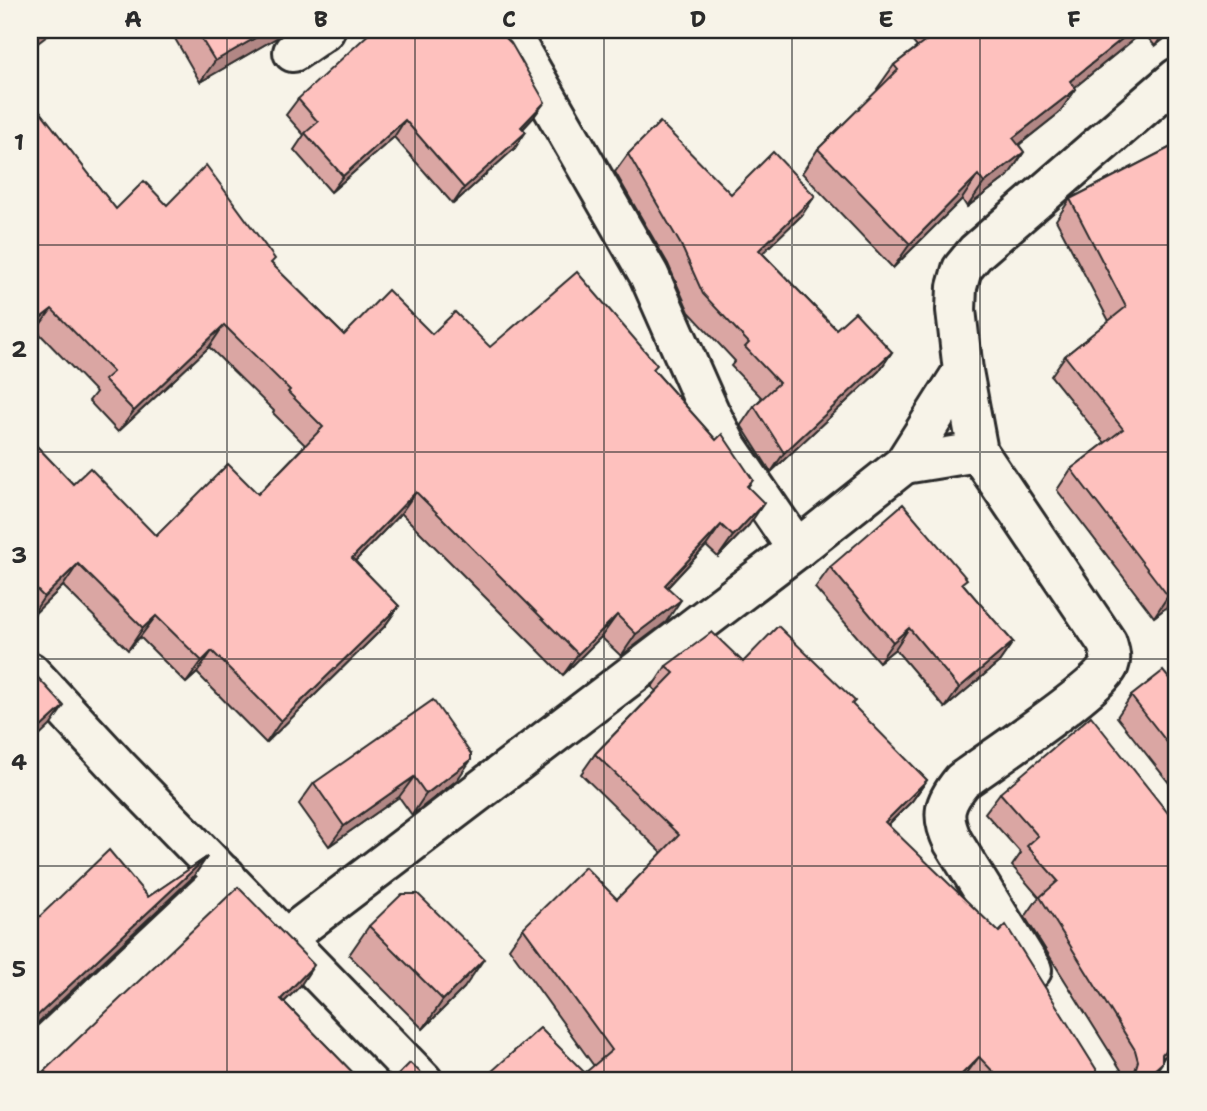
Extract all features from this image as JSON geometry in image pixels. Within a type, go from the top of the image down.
[{"type":"street","points":[[293,52],[325,30]]},
{"type":"street","points":[[508,30],[649,275],[728,448],[797,549]]},
{"type":"street","points":[[1052,1002],[953,842],[946,827],[945,811],[950,796],[962,781],[1084,709],[1109,665],[1111,655],[1107,643],[978,452],[963,371],[956,310],[957,287],[962,269],[976,252],[1177,78]]},
{"type":"street","points":[[286,939],[797,549],[904,464],[963,371]]},
{"type":"street","points":[[904,464],[978,452]]},
{"type":"street","points":[[30,672],[117,766],[423,1081]]},
{"type":"street","points":[[30,1060],[226,876]]},
{"type":"street","points":[[1169,1081],[1177,1073]]},
{"type":"building","points":[[30,30],[41,30],[30,38]]},
{"type":"building","points":[[196,30],[269,30],[215,61]]},
{"type":"building","points":[[373,30],[504,30],[503,35],[511,43],[545,102],[521,127],[526,132],[464,188],[405,120],[343,176],[305,133],[318,122],[298,99]]},
{"type":"building","points":[[939,30],[1133,30],[1070,81],[1076,89],[1013,138],[1024,152],[984,183],[978,175],[910,244],[818,149],[898,70],[894,65]]},
{"type":"building","points":[[30,98],[116,209],[144,181],[167,205],[206,165],[275,259],[271,263],[344,335],[388,290],[432,334],[455,312],[490,347],[577,272],[657,365],[653,369],[716,440],[722,434],[753,480],[747,486],[764,503],[733,536],[721,525],[665,585],[681,600],[636,634],[617,615],[578,654],[416,492],[352,558],[399,606],[281,721],[212,651],[202,661],[156,616],[143,628],[78,564],[44,597],[30,583],[30,439],[73,484],[90,468],[156,536],[228,464],[258,494],[323,427],[224,325],[134,411],[104,380],[113,372],[52,309],[30,326]]},
{"type":"building","points":[[660,122],[731,194],[773,152],[815,196],[759,250],[836,329],[855,312],[892,352],[784,453],[754,406],[779,383],[745,347],[749,343],[703,294],[681,245],[628,154]]},
{"type":"building","points":[[1177,144],[1177,590],[1168,596],[1071,469],[1123,429],[1065,356],[1126,307],[1070,199]]},
{"type":"building","points":[[903,504],[967,579],[962,583],[1013,642],[959,688],[909,628],[893,642],[830,567]]},
{"type":"building","points":[[778,626],[855,701],[852,704],[927,780],[885,822],[999,932],[1006,925],[1098,1072],[1112,1081],[1002,1081],[979,1057],[955,1081],[481,1081],[540,1028],[585,1073],[612,1050],[523,928],[585,867],[617,899],[679,835],[595,754],[674,673],[666,666],[712,632],[743,662]]},
{"type":"building","points":[[30,669],[64,706],[30,737]]},
{"type":"building","points":[[1163,671],[1177,688],[1177,755],[1131,696]]},
{"type":"building","points":[[433,700],[471,754],[471,760],[426,794],[414,777],[344,826],[314,783]]},
{"type":"building","points":[[1091,716],[1177,823],[1177,1036],[1162,1054],[1162,1063],[1142,1081],[1121,1081],[1128,1079],[1135,1071],[1138,1061],[1135,1050],[1040,897],[1058,881],[1027,846],[1038,836],[1000,793]]},
{"type":"building","points":[[109,850],[148,897],[207,857],[36,1017],[30,1009],[30,916],[34,922]]},
{"type":"building","points":[[238,887],[314,965],[281,999],[361,1081],[55,1081],[44,1071]]},
{"type":"building","points":[[402,894],[418,894],[484,959],[443,1000],[369,926]]},
{"type":"building","points":[[410,1063],[430,1081],[392,1081]]}]
